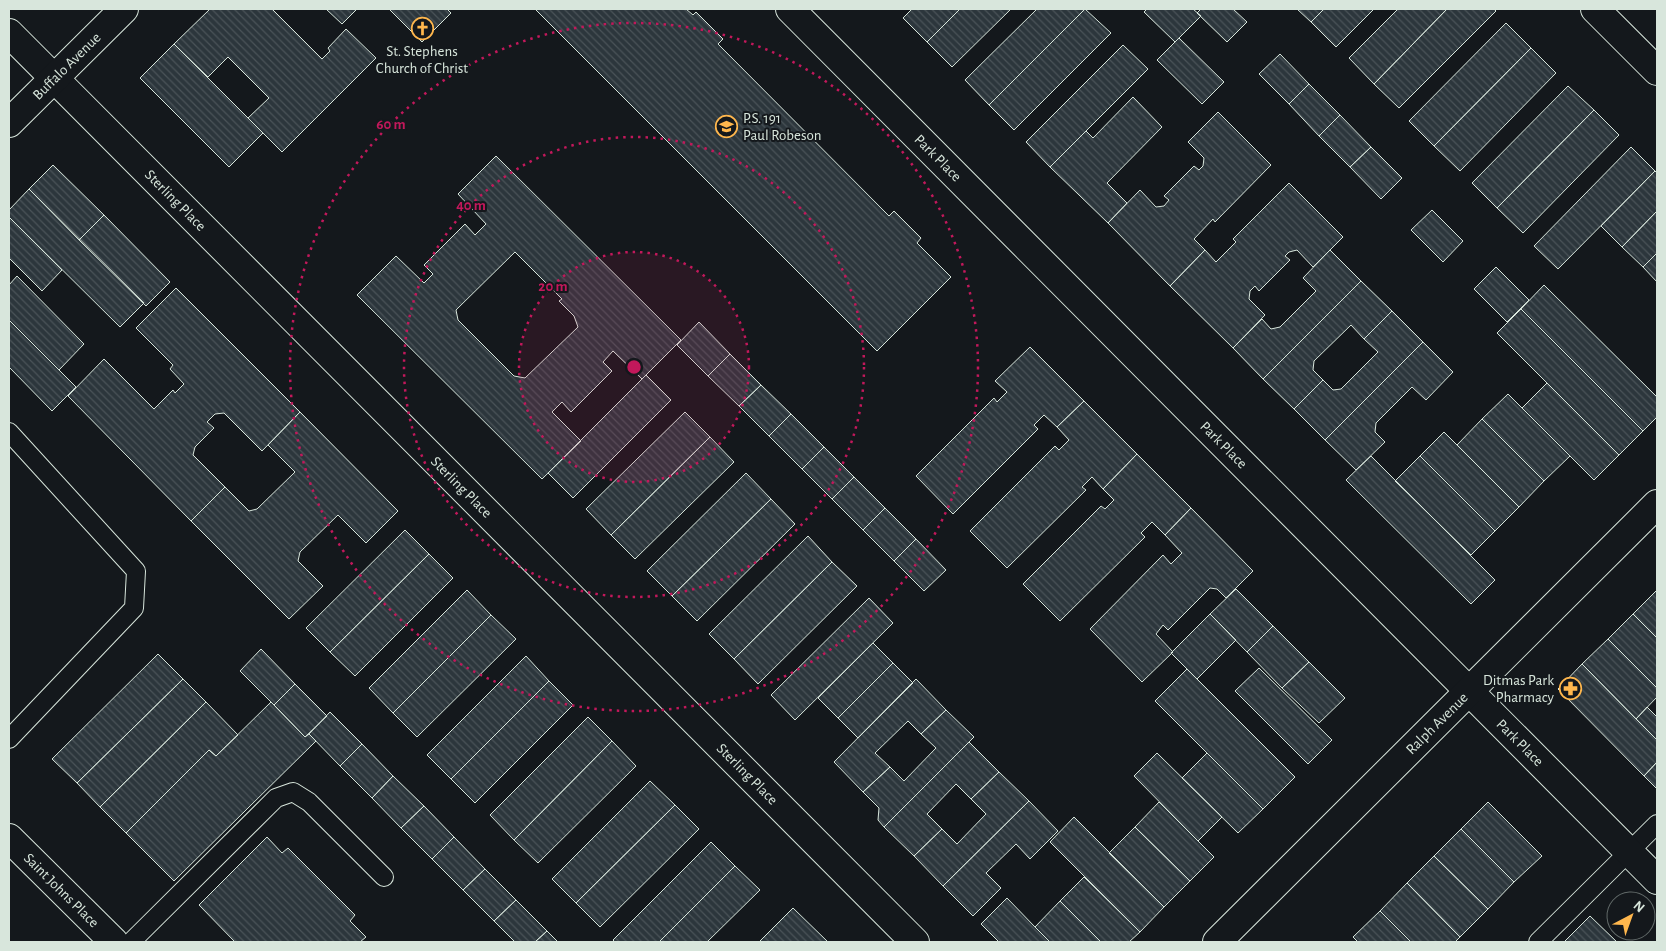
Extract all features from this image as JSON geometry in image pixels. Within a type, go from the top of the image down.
[{"type":"street","name":"Buffalo Avenue","points":[[9,123],[124,9]]},
{"type":"street","name":"Park Place","points":[[790,9],[1657,880]]},
{"type":"street","points":[[1595,9],[1657,71]]},
{"type":"street","name":"Sterling Place","points":[[9,33],[915,942]]},
{"type":"street","name":"Ralph Avenue","points":[[1217,942],[1657,504]]},
{"type":"street","name":"Saint Johns Place","points":[[9,838],[114,942]]},
{"type":"lane","points":[[9,432],[136,571],[134,608],[9,739]]},
{"type":"lane","points":[[131,942],[276,798],[293,792],[309,802],[384,877]]},
{"type":"lane","points":[[1538,942],[1657,824]]},
{"type":"building","points":[[210,9],[272,9],[322,59],[330,51],[328,48],[346,29],[376,58],[282,152],[248,118],[269,98],[228,57],[208,77],[174,44]]},
{"type":"building","name":"St. Stephens Church of Christ","points":[[326,9],[357,9],[342,24]]},
{"type":"building","name":"St. Stephens Church of Christ","points":[[389,9],[447,9],[451,13],[422,42]]},
{"type":"building","name":"P.S. 191 Paul Robeson","points":[[535,9],[686,9],[693,15],[696,12],[723,39],[718,44],[889,216],[894,211],[921,238],[917,243],[951,277],[877,351]]},
{"type":"building","points":[[912,9],[960,9],[927,42],[903,18]]},
{"type":"building","points":[[960,9],[1011,9],[952,67],[927,42]]},
{"type":"building","points":[[1037,9],[1085,9],[989,105],[965,80]]},
{"type":"building","points":[[1085,9],[1111,33],[1014,130],[989,105]]},
{"type":"building","points":[[1147,9],[1193,9],[1201,16],[1175,42],[1144,12]]},
{"type":"building","points":[[1201,9],[1233,9],[1247,22],[1227,42],[1197,13]]},
{"type":"building","points":[[1297,9],[1324,9],[1311,22]]},
{"type":"building","points":[[1324,9],[1374,9],[1336,47],[1311,22]]},
{"type":"building","points":[[1398,9],[1447,9],[1374,84],[1349,58]]},
{"type":"building","points":[[1447,9],[1494,9],[1496,11],[1399,108],[1374,84]]},
{"type":"building","points":[[1506,23],[1531,48],[1434,146],[1409,121]]},
{"type":"building","points":[[1179,38],[1224,82],[1202,104],[1157,60]]},
{"type":"building","points":[[174,44],[263,133],[229,167],[140,78]]},
{"type":"building","points":[[1123,45],[1148,69],[1050,167],[1026,142]]},
{"type":"building","points":[[1531,48],[1556,73],[1460,171],[1434,146]]},
{"type":"building","points":[[1280,54],[1309,84],[1289,104],[1259,74]]},
{"type":"building","points":[[1309,84],[1340,115],[1319,136],[1289,104]]},
{"type":"building","points":[[1568,86],[1594,110],[1497,208],[1472,183]]},
{"type":"building","points":[[1133,97],[1162,127],[1107,183],[1127,203],[1108,223],[1050,167],[1086,131],[1093,138]]},
{"type":"building","points":[[1594,110],[1619,135],[1523,233],[1497,208]]},
{"type":"building","points":[[1218,112],[1271,165],[1215,222],[1213,219],[1194,239],[1205,250],[1170,286],[1108,223],[1140,190],[1156,207],[1164,206],[1169,200],[1164,196],[1194,166],[1199,170],[1203,166],[1204,158],[1188,142]]},
{"type":"building","points":[[1340,115],[1371,147],[1350,167],[1319,136]]},
{"type":"building","points":[[1371,147],[1402,178],[1381,199],[1350,167]]},
{"type":"building","points":[[1631,147],[1655,171],[1558,269],[1534,246]]},
{"type":"building","points":[[496,156],[681,340],[642,379],[613,351],[603,362],[612,371],[571,412],[562,402],[552,412],[581,441],[542,479],[357,295],[396,256],[424,283],[433,274],[424,265],[465,224],[475,235],[486,224],[458,194]],"holes":[[[515,252],[562,299],[559,301],[574,316],[578,327],[525,378],[514,376],[458,320],[456,310]]]},
{"type":"building","points":[[53,165],[104,215],[79,240],[29,189]]},
{"type":"building","points":[[1655,171],[1657,173],[1657,211],[1622,247],[1601,226]]},
{"type":"building","points":[[1289,183],[1343,237],[1313,267],[1297,250],[1289,252],[1285,256],[1290,260],[1259,291],[1255,286],[1250,291],[1249,299],[1265,315],[1233,348],[1170,286],[1205,250],[1216,262],[1236,242],[1233,239]]},
{"type":"building","points":[[29,189],[144,303],[120,327],[9,217],[9,210]]},
{"type":"building","points":[[1432,210],[1463,241],[1443,262],[1411,230]]},
{"type":"building","points":[[1657,211],[1657,253],[1643,267],[1622,247]]},
{"type":"building","points":[[104,215],[170,282],[146,306],[79,240]]},
{"type":"building","points":[[9,217],[62,270],[42,291],[9,258]]},
{"type":"building","points":[[1330,250],[1361,281],[1263,379],[1233,348],[1262,319],[1271,329],[1280,327],[1316,291],[1303,278]]},
{"type":"building","points":[[1657,253],[1657,282],[1643,267]]},
{"type":"building","points":[[1496,267],[1529,300],[1507,322],[1474,289]]},
{"type":"building","points":[[17,276],[84,344],[59,370],[9,320],[9,285]]},
{"type":"building","points":[[1361,281],[1392,311],[1364,339],[1351,325],[1314,361],[1313,370],[1323,380],[1294,409],[1263,379]]},
{"type":"building","points":[[1544,285],[1657,397],[1657,417],[1643,431],[1521,309]]},
{"type":"building","points":[[176,288],[300,412],[262,451],[224,413],[215,414],[207,422],[214,428],[195,447],[193,455],[225,487],[191,521],[68,396],[104,359],[154,409],[173,390],[175,393],[184,384],[170,369],[173,365],[136,328]]},
{"type":"building","points":[[1521,309],[1643,431],[1619,455],[1497,333]]},
{"type":"building","points":[[1392,311],[1423,342],[1325,440],[1294,409],[1323,380],[1333,390],[1341,389],[1378,352],[1364,339]]},
{"type":"building","points":[[9,320],[76,387],[52,411],[9,367]]},
{"type":"building","points":[[699,322],[730,354],[708,376],[677,345]]},
{"type":"building","points":[[1423,342],[1453,372],[1426,400],[1412,387],[1376,423],[1375,432],[1385,442],[1356,470],[1325,440]]},
{"type":"building","points":[[1030,347],[1084,401],[1057,427],[1044,415],[1034,425],[1038,429],[953,514],[916,476],[994,398],[997,402],[1007,392],[995,381]]},
{"type":"building","points":[[730,354],[761,385],[739,406],[708,376]]},
{"type":"building","points":[[646,375],[671,400],[573,498],[548,473]]},
{"type":"building","points":[[1547,383],[1619,455],[1594,480],[1522,408]]},
{"type":"building","points":[[761,385],[791,414],[769,436],[739,406]]},
{"type":"building","points":[[1508,394],[1570,456],[1544,481],[1482,419]]},
{"type":"building","points":[[1084,401],[1137,454],[1103,489],[1092,477],[1082,487],[1086,490],[1007,568],[970,531],[1055,446],[1059,450],[1069,440],[1057,427]]},
{"type":"building","points":[[300,412],[398,511],[366,543],[338,515],[300,552],[298,561],[323,586],[289,619],[191,521],[225,487],[249,511],[257,509],[295,472],[268,445]]},
{"type":"building","points":[[685,412],[710,437],[611,535],[586,509]]},
{"type":"building","points":[[791,414],[824,447],[802,469],[769,436]]},
{"type":"building","points":[[1482,419],[1544,481],[1519,507],[1457,445]]},
{"type":"building","points":[[1444,432],[1519,507],[1495,531],[1420,456]]},
{"type":"building","points":[[710,437],[734,462],[635,559],[611,535]]},
{"type":"building","points":[[824,447],[854,477],[832,499],[802,469]]},
{"type":"building","points":[[1137,454],[1191,508],[1165,535],[1152,522],[1141,533],[1145,537],[1060,621],[1023,584],[1101,506],[1105,509],[1114,500],[1103,489]]},
{"type":"building","points":[[1371,456],[1495,580],[1471,604],[1346,480]]},
{"type":"building","points":[[1420,456],[1495,531],[1471,555],[1395,481]]},
{"type":"building","points":[[746,473],[771,499],[672,596],[647,571]]},
{"type":"building","points":[[854,477],[885,508],[863,530],[832,499]]},
{"type":"building","points":[[771,499],[795,524],[697,621],[672,596]]},
{"type":"building","points":[[885,508],[916,539],[894,561],[863,530]]},
{"type":"building","points":[[1191,508],[1253,571],[1226,598],[1217,589],[1210,588],[1168,630],[1163,625],[1156,634],[1173,652],[1142,682],[1090,629],[1163,555],[1171,564],[1182,553],[1165,535]]},
{"type":"building","points":[[405,530],[429,554],[330,652],[306,628]]},
{"type":"building","points":[[808,536],[832,562],[734,659],[709,634]]},
{"type":"building","points":[[916,539],[946,570],[924,591],[894,561]]},
{"type":"building","points":[[429,554],[453,578],[355,676],[330,652]]},
{"type":"building","points":[[832,562],[857,586],[758,684],[734,659]]},
{"type":"building","points":[[1236,589],[1273,626],[1247,652],[1210,614]]},
{"type":"building","points":[[467,590],[491,615],[393,713],[369,688]]},
{"type":"building","points":[[1657,590],[1657,638],[1633,614]]},
{"type":"building","points":[[869,598],[893,623],[795,720],[771,695]]},
{"type":"building","points":[[1210,614],[1236,640],[1197,679],[1171,653]]},
{"type":"building","points":[[1633,614],[1657,638],[1657,688],[1608,639]]},
{"type":"building","points":[[491,615],[516,639],[417,737],[393,713]]},
{"type":"building","points":[[1273,626],[1309,662],[1282,688],[1247,652]]},
{"type":"building","points":[[1608,639],[1657,688],[1657,697],[1636,719],[1582,664]]},
{"type":"building","points":[[873,643],[893,663],[838,718],[818,698]]},
{"type":"building","points":[[261,649],[295,684],[274,705],[240,671]]},
{"type":"building","points":[[158,654],[183,679],[77,783],[52,759]]},
{"type":"building","points":[[526,656],[549,681],[451,779],[427,755]]},
{"type":"building","points":[[1309,662],[1345,698],[1319,723],[1282,688]]},
{"type":"building","points":[[893,663],[913,683],[858,738],[838,718]]},
{"type":"building","points":[[1582,664],[1657,740],[1657,762],[1644,776],[1558,689]]},
{"type":"building","points":[[1259,668],[1332,740],[1308,764],[1235,691]]},
{"type":"building","points":[[1187,669],[1295,777],[1263,809],[1155,701]]},
{"type":"building","points":[[183,679],[206,702],[100,807],[77,783]]},
{"type":"building","points":[[916,679],[946,710],[921,734],[908,721],[875,753],[890,767],[863,792],[834,762]]},
{"type":"building","points":[[549,681],[573,705],[475,803],[451,779]]},
{"type":"building","points":[[295,684],[327,716],[305,737],[274,705]]},
{"type":"building","points":[[206,702],[238,735],[216,756],[209,750],[126,833],[100,807]]},
{"type":"building","points":[[271,702],[305,737],[309,734],[316,741],[174,881],[126,833],[209,750],[216,756]]},
{"type":"building","points":[[1647,707],[1657,717],[1657,740],[1636,719]]},
{"type":"building","points":[[946,710],[974,737],[884,827],[878,820],[879,808],[863,792],[890,767],[904,781],[936,748],[921,734]]},
{"type":"building","points":[[330,712],[362,744],[340,766],[309,734]]},
{"type":"building","points":[[588,717],[612,741],[514,840],[490,815]]},
{"type":"building","points":[[612,741],[636,766],[538,863],[514,840]]},
{"type":"building","points":[[969,742],[999,772],[971,799],[956,784],[927,814],[942,829],[914,856],[884,827]]},
{"type":"building","points":[[362,744],[393,776],[372,798],[340,766]]},
{"type":"building","points":[[1157,753],[1222,817],[1198,841],[1134,776]]},
{"type":"building","points":[[1207,753],[1263,809],[1238,833],[1182,778]]},
{"type":"building","points":[[1657,762],[1657,789],[1644,776]]},
{"type":"building","points":[[999,772],[1029,801],[943,886],[914,856],[942,829],[957,844],[986,814],[971,799]]},
{"type":"building","points":[[393,776],[424,806],[401,828],[372,798]]},
{"type":"building","points":[[650,781],[675,805],[576,903],[552,879]]},
{"type":"building","points":[[1029,801],[1058,831],[1030,859],[1016,844],[986,873],[1001,888],[973,916],[943,886]]},
{"type":"building","points":[[1159,802],[1214,857],[1190,881],[1135,827]]},
{"type":"building","points":[[1488,802],[1542,856],[1514,882],[1461,829]]},
{"type":"building","points":[[675,805],[699,829],[600,927],[576,903]]},
{"type":"building","points":[[424,806],[454,837],[432,859],[401,828]]},
{"type":"building","points":[[1074,817],[1164,907],[1140,932],[1050,842]]},
{"type":"building","points":[[1135,827],[1190,881],[1164,907],[1109,853]]},
{"type":"building","points":[[1461,829],[1514,882],[1488,909],[1434,856]]},
{"type":"building","points":[[267,837],[282,853],[288,848],[355,915],[350,921],[366,937],[360,942],[235,942],[199,905]]},
{"type":"building","points":[[454,837],[485,869],[463,890],[432,859]]},
{"type":"building","points":[[711,842],[735,866],[659,942],[615,942],[613,940]]},
{"type":"building","points":[[1434,856],[1488,909],[1460,937],[1407,883]]},
{"type":"building","points":[[735,866],[760,890],[707,942],[659,942]]},
{"type":"building","points":[[485,869],[516,900],[494,921],[463,890]]},
{"type":"building","points":[[1084,877],[1140,932],[1129,942],[1101,942],[1060,901]]},
{"type":"building","points":[[1407,883],[1460,937],[1455,942],[1411,942],[1380,911]]},
{"type":"building","points":[[1007,898],[1050,942],[999,942],[981,924]]},
{"type":"building","points":[[516,900],[547,931],[535,942],[515,942],[494,921]]},
{"type":"building","points":[[1060,901],[1101,942],[1050,942],[1035,927]]},
{"type":"building","points":[[793,908],[828,942],[759,942]]},
{"type":"building","points":[[1380,911],[1411,942],[1358,942],[1353,937]]},
{"type":"building","points":[[1590,916],[1606,931],[1606,941],[1617,942],[1564,942]]},
{"type":"building","points":[[547,931],[558,942],[535,942]]},
{"type":"place","name":"St. Stephens Church of Christ","points":[[422,28]]},
{"type":"place","name":"P.S. 191 Paul Robeson","points":[[727,127]]},
{"type":"place","name":"Ditmas Park Pharmacy","points":[[1570,689]]}]
